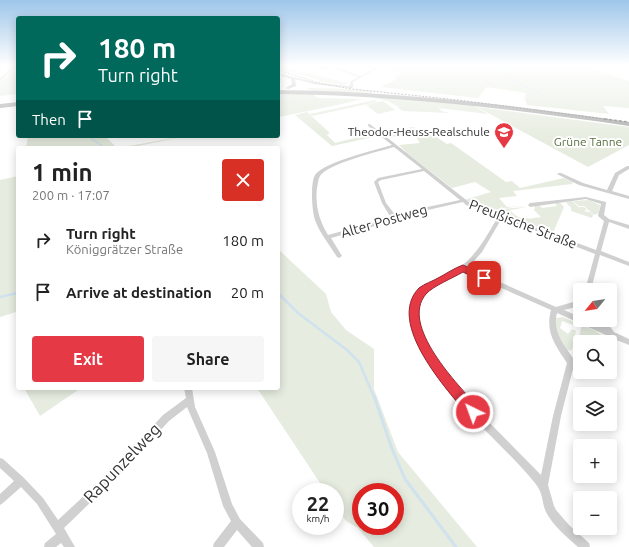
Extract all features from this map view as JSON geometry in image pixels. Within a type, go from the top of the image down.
[{"type":"main road","points":[[341,91],[529,110],[629,124]]},
{"type":"main road","points":[[393,91],[629,118]]},
{"type":"main road","points":[[0,106],[16,104]]},
{"type":"street","name":"Preußische Straße","points":[[369,125],[468,204],[629,264]]},
{"type":"street","points":[[327,238],[320,226],[315,210],[315,184],[319,172],[357,157],[394,146]]},
{"type":"street","points":[[609,192],[617,174],[629,167]]},
{"type":"street","points":[[394,218],[384,203],[376,182],[380,178],[424,170]]},
{"type":"street","points":[[559,174],[629,198]]},
{"type":"street","points":[[530,205],[586,198],[604,203],[601,216],[607,220],[629,227]]},
{"type":"street","name":"Alter Postweg","points":[[339,256],[335,247],[327,238],[434,206],[463,201]]},
{"type":"street","points":[[500,217],[482,247],[463,268],[427,288],[420,294],[415,308],[415,320],[418,333],[427,352],[447,382],[543,486],[550,510],[585,547]]},
{"type":"street","points":[[590,283],[607,220]]},
{"type":"street","points":[[463,268],[612,335]]},
{"type":"street","points":[[554,310],[573,305]]},
{"type":"street","points":[[554,310],[550,324],[555,340],[573,358]]},
{"type":"street","points":[[606,327],[612,335]]},
{"type":"street","points":[[617,337],[629,342]]},
{"type":"street","points":[[543,486],[557,416],[573,370]]},
{"type":"street","points":[[188,390],[189,400],[211,452],[228,506],[237,522],[259,547]]},
{"type":"street","name":"Rapunzelweg","points":[[49,547],[60,531],[166,418],[189,400]]},
{"type":"street","points":[[0,462],[21,480],[40,502],[70,547]]},
{"type":"street","points":[[0,500],[21,480]]},
{"type":"street","points":[[218,547],[237,522]]},
{"type":"green space","points":[[0,91],[16,91],[16,94],[0,96]]},
{"type":"green space","points":[[312,91],[372,91],[372,93]]},
{"type":"green space","points":[[388,91],[412,93],[447,97]]},
{"type":"green space","points":[[412,91],[484,91],[478,98]]},
{"type":"green space","points":[[510,91],[629,91],[629,108],[603,106],[609,114],[527,105],[525,99],[526,93]]},
{"type":"green space","points":[[280,94],[312,94],[318,98],[362,99],[329,107],[327,105],[328,107],[280,117]]},
{"type":"green space","points":[[383,96],[473,105],[488,114],[438,108],[442,111],[450,113],[403,111],[388,101],[374,98]]},
{"type":"green space","points":[[375,100],[377,102],[312,116],[310,114]]},
{"type":"green space","points":[[383,101],[395,110],[378,114],[366,105]]},
{"type":"green space","name":"Grüne Tanne","points":[[477,107],[629,127],[629,145],[588,167]]},
{"type":"green space","points":[[307,112],[330,133],[327,135],[335,143],[375,133],[378,136],[332,146],[295,115]]},
{"type":"green space","points":[[412,127],[427,131],[447,144],[451,143],[506,182],[512,181],[520,188],[564,178],[573,182],[572,184],[513,191],[517,196],[499,198],[507,207],[526,206],[503,208],[492,196],[502,207],[496,211],[464,200],[491,192],[475,182],[452,188],[408,154],[399,145],[420,143],[415,135],[387,137],[381,134]]},
{"type":"green space","points":[[28,138],[107,138],[115,146],[26,146]]},
{"type":"green space","points":[[174,138],[176,138],[138,146],[128,146]]},
{"type":"green space","points":[[16,176],[16,312],[0,317],[0,180]]},
{"type":"green space","points":[[589,200],[600,205],[599,213],[594,215],[584,206],[579,206],[573,201]]},
{"type":"green space","points":[[572,201],[583,211],[590,212],[593,215],[592,218],[571,211],[571,208],[566,202]]},
{"type":"green space","points":[[555,203],[560,203],[564,207],[553,233],[498,212],[501,209],[527,207],[510,210],[513,214],[520,218],[528,219],[541,217],[534,210],[535,206],[539,205],[542,208],[557,206]]},
{"type":"green space","points":[[579,207],[584,207],[587,210],[583,211]]},
{"type":"green space","points":[[280,251],[326,294],[331,312],[346,330],[374,349],[374,389],[398,452],[477,547],[374,547],[364,535],[404,535],[404,483],[352,483],[352,524],[344,518],[344,483],[320,483],[258,390],[280,390]]},
{"type":"green space","points":[[563,317],[573,322],[573,325],[562,321],[560,328],[568,334],[572,329],[576,331],[575,335],[573,335],[572,350],[566,351],[559,340],[555,327],[556,318]]},
{"type":"green space","points":[[581,327],[586,327],[601,335],[579,335]]},
{"type":"green space","points":[[25,390],[78,390],[40,416]]},
{"type":"waterway","points":[[535,91],[540,93]]},
{"type":"waterway","points":[[91,138],[102,146]]},
{"type":"waterway","points":[[0,297],[16,293]]},
{"type":"waterway","points":[[280,295],[298,313],[347,350],[359,362],[374,397]]},
{"type":"waterway","points":[[374,396],[392,449],[405,479],[456,547]]},
{"type":"railway","points":[[367,91],[458,100],[608,119]]},
{"type":"railway","points":[[608,119],[629,122]]},
{"type":"railway","points":[[608,119],[612,120]]},
{"type":"place","name":"Theodor-Heuss-Realschule","points":[[504,149]]},
{"type":"route","points":[[473,412],[439,371],[427,352],[418,333],[415,320],[415,308],[417,300],[423,291],[463,268],[484,278]]}]
